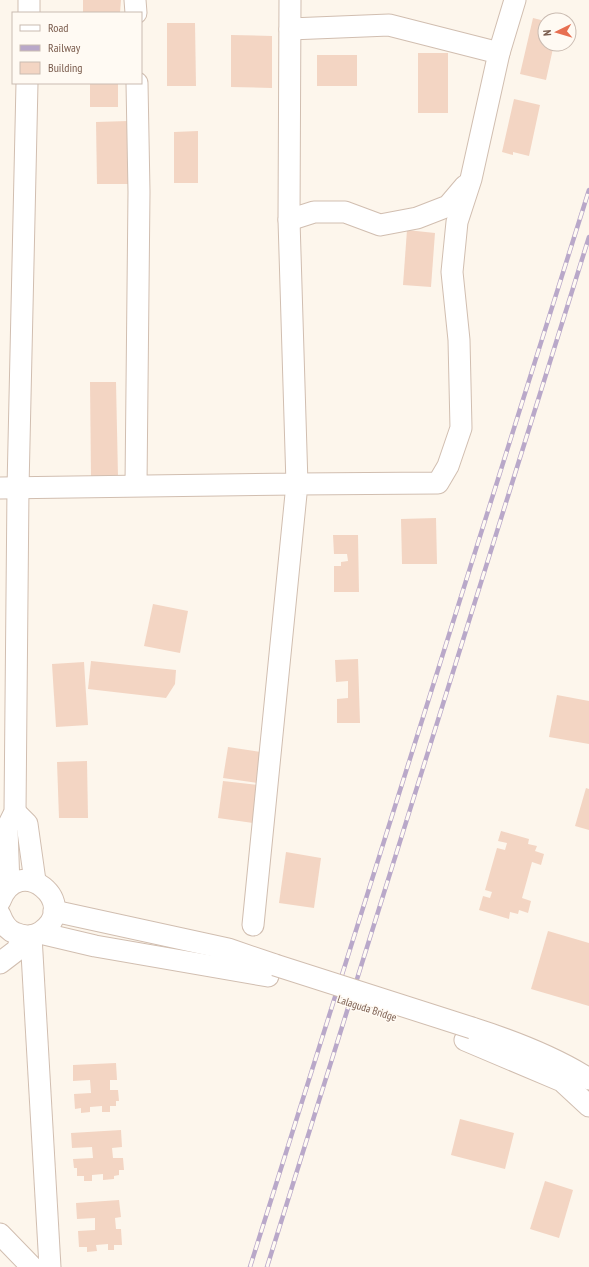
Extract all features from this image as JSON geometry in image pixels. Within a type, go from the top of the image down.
[{"type":"street","points":[[28,12],[29,0]]},
{"type":"street","points":[[135,0],[136,12]]},
{"type":"street","points":[[253,925],[297,484],[289,220],[290,0]]},
{"type":"street","points":[[9,488],[136,485],[438,483],[448,466],[461,428],[459,340],[452,272],[457,222],[471,179],[499,53],[515,0]]},
{"type":"street","points":[[290,29],[389,25],[499,53]]},
{"type":"street","points":[[4,894],[7,828],[15,812],[9,488],[27,84]]},
{"type":"street","points":[[136,485],[139,192],[137,84]]},
{"type":"street","points":[[289,220],[314,212],[345,212],[380,225],[417,218],[448,206],[471,179]]},
{"type":"street","points":[[15,812],[27,824],[35,882]]},
{"type":"street","points":[[0,963],[17,950],[31,935],[52,920],[54,911],[54,902],[50,893],[44,886],[35,882],[26,880],[4,894]]},
{"type":"street","points":[[54,911],[228,949],[272,971]]},
{"type":"street","points":[[0,915],[7,928],[14,933],[272,971]]},
{"type":"street","points":[[31,935],[50,1267]]},
{"type":"street","name":"Lalaguda Bridge","points":[[272,971],[469,1034]]},
{"type":"street","points":[[469,1034],[542,1054],[571,1068],[589,1079]]},
{"type":"street","points":[[469,1034],[562,1081],[589,1106]]},
{"type":"street","points":[[0,1234],[32,1267]]},
{"type":"building","points":[[83,0],[121,0],[120,12],[83,12]]},
{"type":"building","points":[[533,18],[537,19],[537,52],[552,52],[546,80],[520,74]]},
{"type":"building","points":[[167,23],[195,23],[196,86],[167,86]]},
{"type":"building","points":[[231,35],[272,36],[272,88],[231,87]]},
{"type":"building","points":[[418,53],[448,53],[448,113],[418,113]]},
{"type":"building","points":[[317,55],[357,55],[357,86],[317,86]]},
{"type":"building","points":[[90,84],[118,84],[118,107],[90,107]]},
{"type":"building","points":[[514,99],[540,105],[529,156],[513,152],[513,155],[502,152]]},
{"type":"building","points":[[128,121],[129,184],[97,184],[96,122]]},
{"type":"building","points":[[198,131],[198,183],[174,183],[174,132]]},
{"type":"building","points":[[407,230],[435,233],[431,287],[403,285]]},
{"type":"building","points":[[90,382],[116,382],[118,477],[91,477]]},
{"type":"building","points":[[436,518],[437,564],[402,564],[401,519]]},
{"type":"building","points":[[333,535],[358,535],[359,592],[334,592],[334,566],[341,566],[341,562],[348,561],[347,554],[334,554]]},
{"type":"building","points":[[153,604],[188,611],[180,653],[144,646]]},
{"type":"building","points":[[358,659],[360,723],[337,723],[337,699],[348,698],[348,681],[336,682],[335,660]]},
{"type":"building","points":[[91,661],[176,670],[175,684],[166,698],[88,689]]},
{"type":"building","points":[[84,662],[88,725],[56,727],[52,664]]},
{"type":"building","points":[[557,695],[589,701],[589,744],[549,737]]},
{"type":"building","points":[[228,747],[261,752],[257,783],[223,778]]},
{"type":"building","points":[[87,761],[88,818],[59,818],[57,762]]},
{"type":"building","points":[[223,781],[258,785],[253,823],[218,818]]},
{"type":"building","points":[[586,788],[589,789],[589,830],[575,826]]},
{"type":"building","points":[[501,831],[529,839],[528,844],[537,846],[535,851],[544,854],[541,865],[532,862],[522,898],[531,901],[528,913],[519,910],[518,914],[510,912],[509,919],[479,910],[483,896],[490,898],[492,892],[485,890],[497,848],[505,850],[507,843],[498,841]]},
{"type":"building","points":[[286,852],[321,858],[314,908],[279,903]]},
{"type":"building","points":[[548,931],[589,943],[589,1006],[531,989]]},
{"type":"building","points":[[116,1063],[117,1080],[110,1080],[110,1090],[118,1090],[119,1101],[116,1101],[116,1106],[110,1106],[110,1112],[102,1112],[102,1106],[90,1107],[90,1112],[81,1113],[81,1108],[75,1109],[74,1094],[91,1093],[90,1080],[73,1081],[73,1065]]},
{"type":"building","points":[[460,1119],[514,1133],[505,1169],[451,1155]]},
{"type":"building","points":[[121,1130],[122,1147],[112,1148],[113,1158],[123,1158],[124,1170],[119,1170],[119,1175],[114,1176],[114,1179],[103,1180],[103,1174],[92,1175],[92,1181],[84,1181],[84,1176],[77,1176],[77,1168],[74,1168],[73,1159],[93,1158],[92,1147],[72,1148],[71,1133]]},
{"type":"building","points":[[545,1181],[573,1190],[559,1238],[530,1229]]},
{"type":"building","points":[[119,1200],[121,1217],[115,1218],[116,1229],[121,1229],[122,1245],[114,1245],[114,1250],[108,1250],[108,1244],[96,1245],[97,1251],[87,1252],[87,1247],[79,1247],[78,1231],[95,1230],[95,1218],[77,1219],[76,1203]]},
{"type":"railway","points":[[250,1267],[589,190]]},
{"type":"railway","points":[[267,1267],[589,237]]}]
